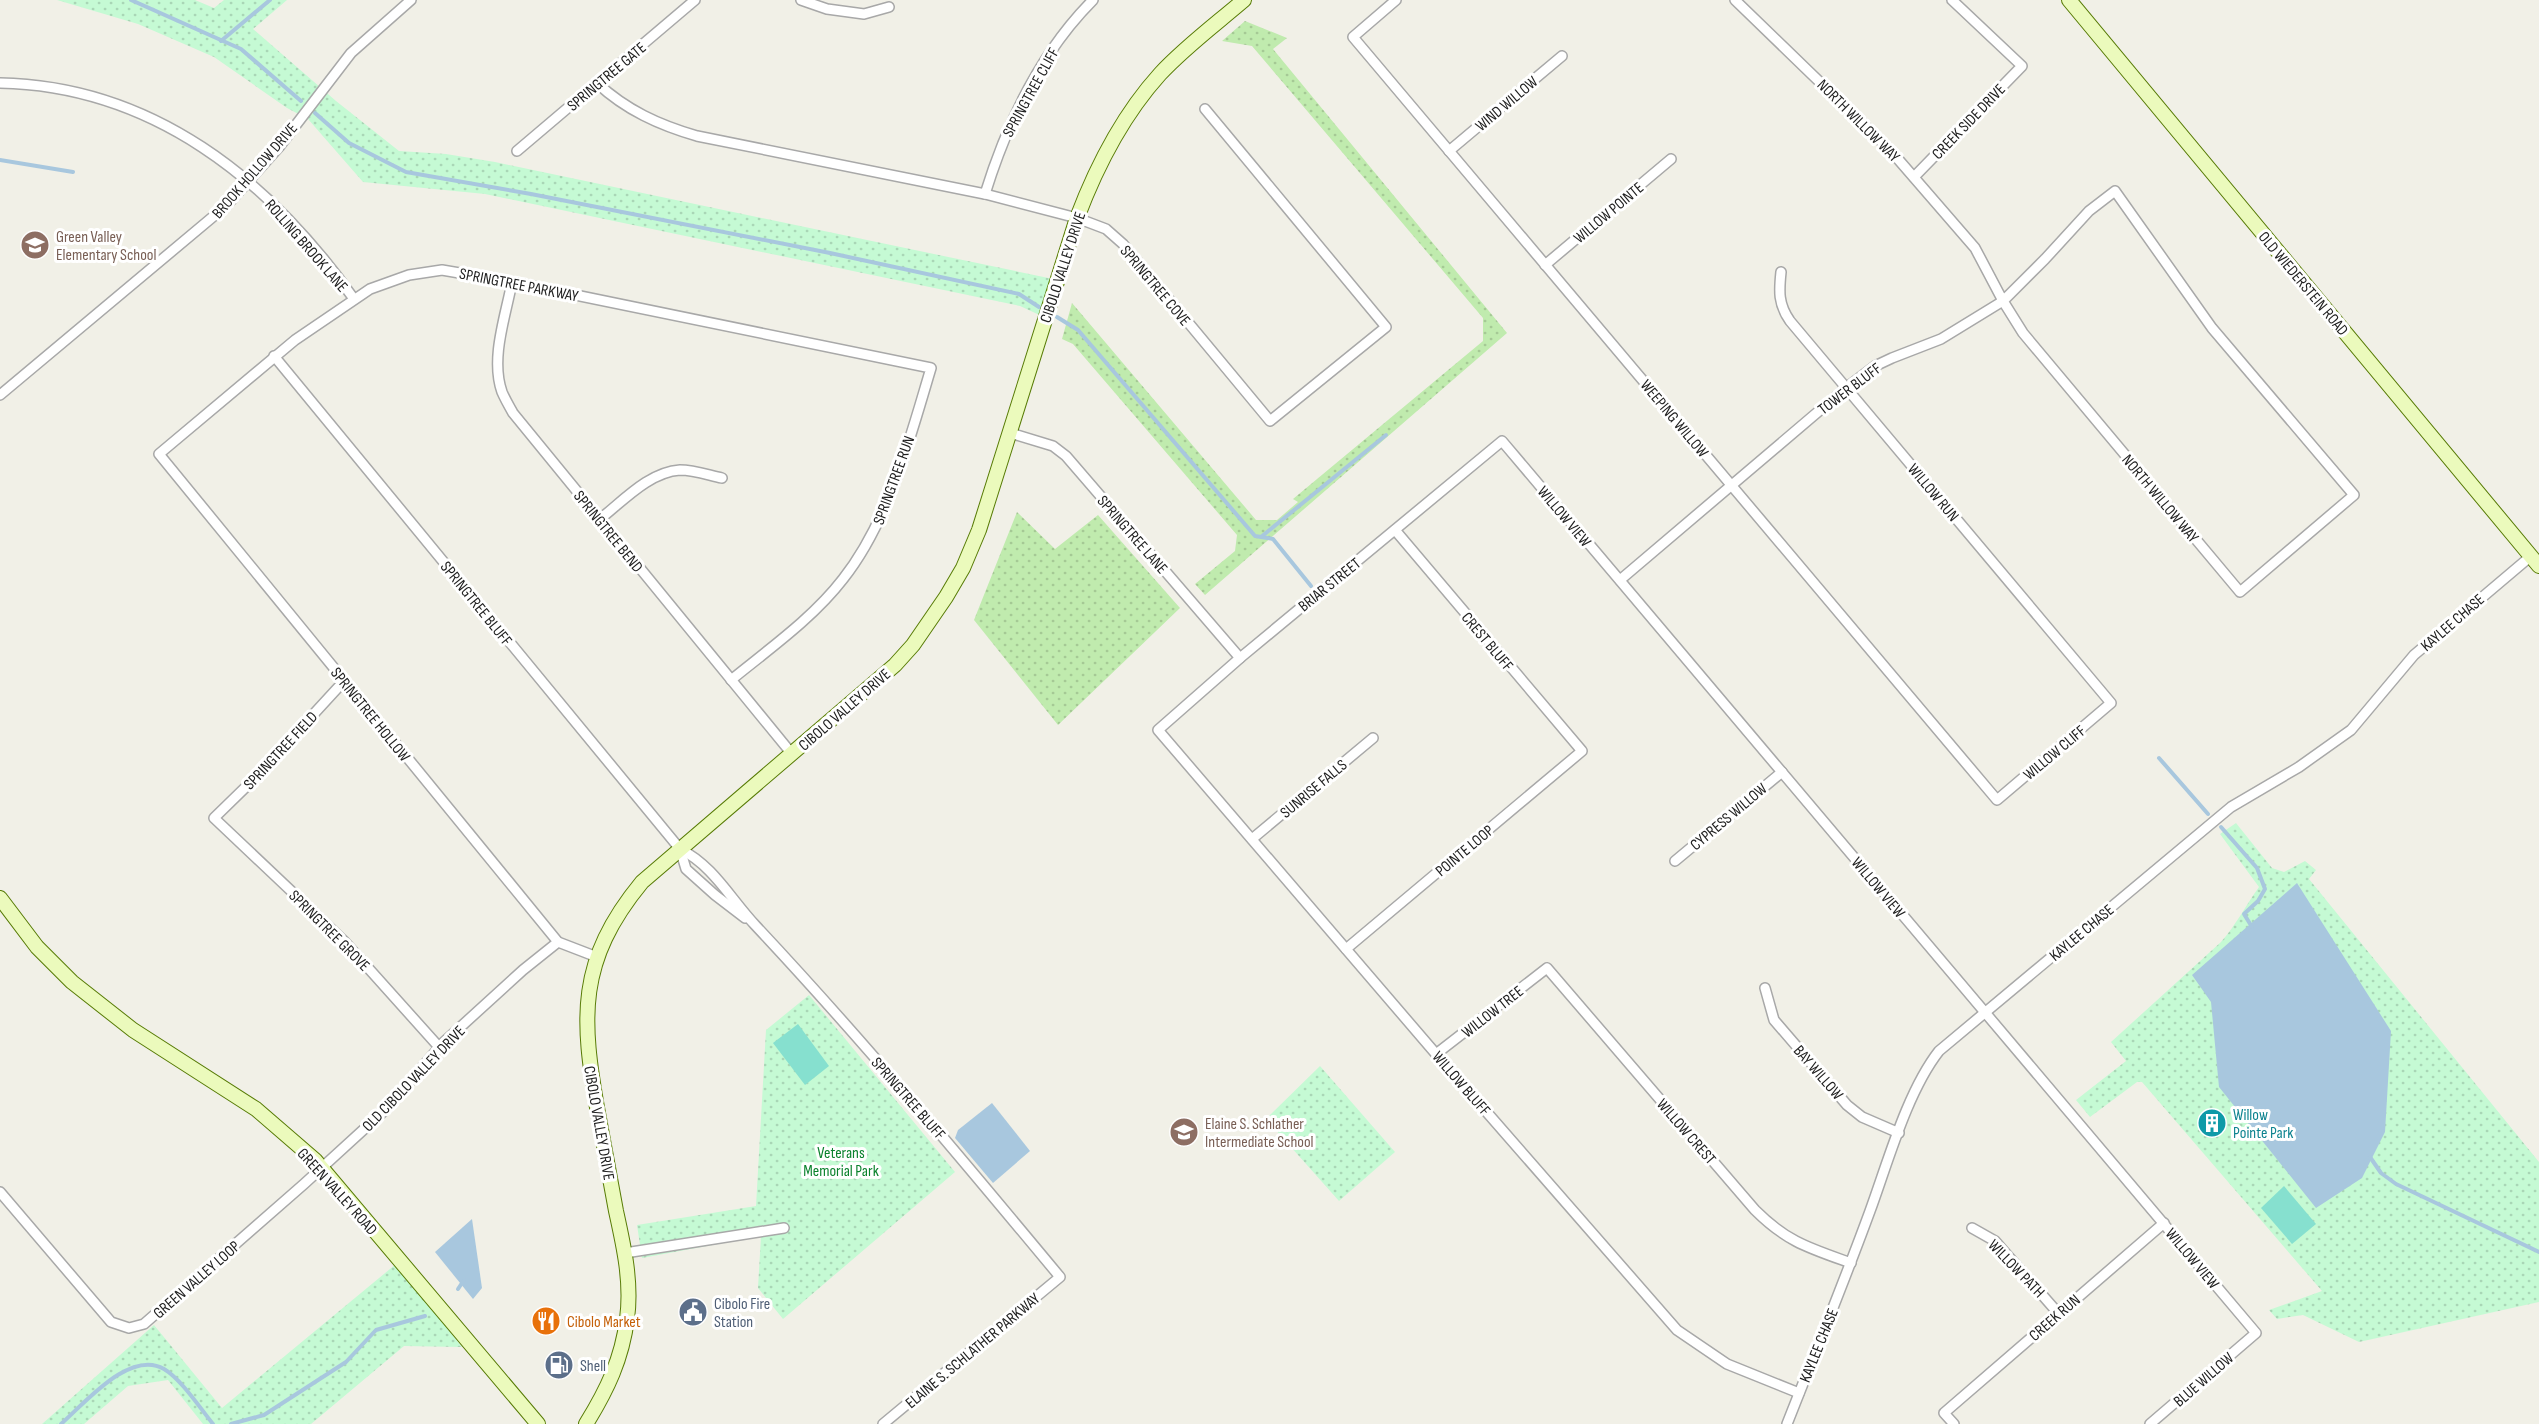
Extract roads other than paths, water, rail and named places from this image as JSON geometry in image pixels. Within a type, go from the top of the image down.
[{"type":"main road","name":"CIBOLO VALLEY DRIVE","points":[[586,1424],[605,1393],[616,1368],[623,1344],[628,1292],[625,1253],[589,1063],[585,1028],[588,996],[597,957],[626,901],[642,882],[877,683],[931,622],[963,568],[979,530],[1077,218],[1093,175],[1136,104],[1161,73],[1244,0]]},
{"type":"main road","name":"OLD WIEDERSTEIN ROAD","points":[[2069,0],[2535,561]]},
{"type":"main road","name":"GREEN VALLEY ROAD","points":[[0,898],[25,933],[72,982],[133,1030],[256,1109],[321,1167],[538,1424]]},
{"type":"street","name":"BROOK HOLLOW DRIVE","points":[[0,395],[227,205],[279,147],[351,53],[411,0]]},
{"type":"street","name":"SPRINGTREE GATE","points":[[517,151],[695,0]]},
{"type":"street","points":[[801,0],[826,9],[864,14],[889,7]]},
{"type":"street","name":"SPRINGTREE CLIFF","points":[[985,194],[998,151],[1016,111],[1059,40],[1093,0]]},
{"type":"street","name":"WEEPING WILLOW","points":[[1396,0],[1353,37],[1997,800]]},
{"type":"street","name":"NORTH WILLOW WAY","points":[[1735,0],[1891,151],[1975,248],[2003,302],[2023,333],[2240,592],[2354,495],[2212,328],[2115,191]]},
{"type":"street","name":"CREEK SIDE DRIVE","points":[[1914,177],[2022,66],[1952,0]]},
{"type":"street","name":"WIND WILLOW","points":[[1449,151],[1562,56]]},
{"type":"street","name":"ROLLING BROOK LANE","points":[[0,83],[44,86],[82,94],[128,108],[190,137],[249,181],[322,256],[354,299]]},
{"type":"street","name":"SPRINGTREE COVE","points":[[597,83],[631,110],[669,128],[697,136],[985,194],[1077,218],[1106,229],[1123,244],[1270,421],[1386,327],[1205,109]]},
{"type":"street","name":"WILLOW POINTE","points":[[1545,266],[1671,159]]},
{"type":"street","name":"TOWER BLUFF","points":[[1620,580],[1846,387],[1875,366],[1941,339],[2003,302],[2046,260],[2089,211],[2115,191]]},
{"type":"street","name":"SPRINGTREE PARKWAY","points":[[159,454],[274,357],[354,299],[370,289],[409,275],[442,270],[513,282],[931,368]]},
{"type":"street","name":"WILLOW RUN","points":[[1781,272],[1779,296],[1783,311],[2111,703]]},
{"type":"street","name":"SPRINGTREE BEND","points":[[513,282],[498,356],[502,392],[513,413],[792,754]]},
{"type":"street","name":"SPRINGTREE BLUFF","points":[[274,357],[680,849],[686,869],[715,895],[753,923]]},
{"type":"street","name":"SPRINGTREE RUN","points":[[731,680],[833,592],[862,553],[887,504],[931,368]]},
{"type":"street","name":"SPRINGTREE LANE","points":[[1010,433],[1053,446],[1066,456],[1240,657]]},
{"type":"street","name":"BRIAR STREET","points":[[1158,730],[1240,657],[1502,441]]},
{"type":"street","name":"WILLOW VIEW","points":[[1502,441],[2256,1333]]},
{"type":"street","name":"SPRINGTREE HOLLOW","points":[[159,454],[558,942],[597,957]]},
{"type":"street","points":[[600,519],[646,483],[666,473],[692,471],[722,478]]},
{"type":"street","name":"CREST BLUFF","points":[[1395,530],[1582,751]]},
{"type":"street","name":"KAYLEE CHASE","points":[[1787,1424],[1851,1263],[1899,1133],[1929,1064],[1939,1052],[2231,807],[2299,768],[2350,730],[2414,656],[2535,561]]},
{"type":"street","name":"SPRINGTREE FIELD","points":[[214,818],[254,779],[344,681]]},
{"type":"street","name":"WILLOW CLIFF","points":[[1997,800],[2111,703]]},
{"type":"street","name":"WILLOW BLUFF","points":[[1158,730],[1677,1330],[1727,1364],[1799,1393]]},
{"type":"street","name":"SUNRISE FALLS","points":[[1252,839],[1373,738]]},
{"type":"street","name":"POINTE LOOP","points":[[1346,949],[1582,751]]},
{"type":"street","name":"CYPRESS WILLOW","points":[[1675,861],[1782,772]]},
{"type":"street","name":"SPRINGTREE GROVE","points":[[214,818],[344,941],[440,1047]]},
{"type":"street","name":"SPRINGTREE BLUFF","points":[[680,849],[698,858],[753,923],[810,983],[1060,1277]]},
{"type":"street","name":"OLD CIBOLO VALLEY DRIVE","points":[[321,1167],[385,1110],[440,1047],[523,970],[558,942]]},
{"type":"street","name":"WILLOW TREE","points":[[1436,1054],[1547,968]]},
{"type":"street","name":"WILLOW CREST","points":[[1547,968],[1774,1230],[1796,1243],[1851,1263]]},
{"type":"street","name":"BAY WILLOW","points":[[1764,988],[1774,1020],[1847,1105],[1862,1117],[1899,1133]]},
{"type":"street","name":"GREEN VALLEY LOOP","points":[[0,1192],[111,1322],[129,1328],[144,1324],[157,1314],[321,1167]]},
{"type":"street","name":"CREEK RUN","points":[[1953,1424],[1944,1413],[2164,1223]]},
{"type":"street","points":[[625,1253],[784,1228]]},
{"type":"street","name":"WILLOW PATH","points":[[1972,1228],[1995,1241],[2058,1313]]},
{"type":"street","name":"ELAINE S. SCHLATHER PARKWAY","points":[[883,1424],[1060,1277]]},
{"type":"street","name":"BLUE WILLOW","points":[[2150,1424],[2256,1333]]},
{"type":"waterway","points":[[131,0],[241,49],[301,101]]},
{"type":"waterway","points":[[221,41],[270,0]]},
{"type":"waterway","points":[[315,113],[349,143],[406,172],[531,194],[830,253],[1019,294],[1039,307]]},
{"type":"waterway","points":[[0,160],[73,172]]},
{"type":"waterway","points":[[1057,317],[1078,330],[1255,536],[1273,539],[1311,586]]},
{"type":"waterway","points":[[1261,537],[1386,435]]},
{"type":"waterway","points":[[2159,758],[2208,814]]},
{"type":"waterway","points":[[2221,827],[2257,868],[2265,889],[2258,901],[2244,914],[2252,927]]},
{"type":"waterway","points":[[2370,1157],[2381,1173],[2396,1184],[2539,1252]]},
{"type":"waterway","points":[[458,1289],[464,1280]]},
{"type":"waterway","points":[[231,1424],[264,1415],[346,1362],[376,1330],[425,1316]]},
{"type":"waterway","points":[[61,1424],[109,1381],[137,1366],[151,1365],[164,1369],[177,1380],[213,1424]]},
{"type":"place","name":"Green Valley Elementary School","points":[[35,245]]},
{"type":"place","name":"Willow Pointe Park","points":[[2212,1123]]},
{"type":"place","name":"Elaine S. Schlather Intermediate School","points":[[1184,1132]]},
{"type":"place","name":"Cibolo Fire Station","points":[[693,1312]]},
{"type":"place","name":"Cibolo Market","points":[[546,1321]]},
{"type":"place","name":"Shell","points":[[559,1365]]},
{"type":"park label","name":"Veterans Memorial Park","points":[[841,1161]]}]
